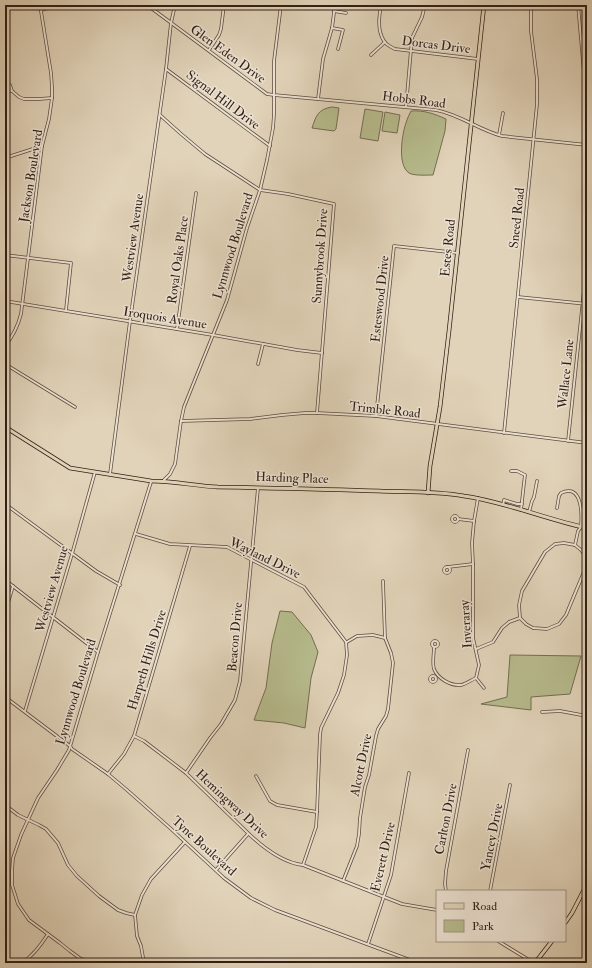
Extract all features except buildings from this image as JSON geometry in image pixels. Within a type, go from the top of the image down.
[{"type":"main road","name":"Estes Road","points":[[428,493],[430,466],[437,424],[458,253],[484,5]]},
{"type":"main road","name":"Harding Place","points":[[5,427],[70,468],[152,480],[163,480],[180,484],[216,487],[258,487],[453,494],[478,498],[587,528]]},
{"type":"main road","points":[[566,921],[587,884]]},
{"type":"main road","points":[[535,963],[551,942]]},
{"type":"street","name":"Jackson Boulevard","points":[[5,346],[19,323],[23,304],[42,146],[49,119],[52,98],[51,73],[40,5]]},
{"type":"street","points":[[41,10],[59,5]]},
{"type":"street","name":"Glen Eden Drive","points":[[147,5],[267,94],[282,96]]},
{"type":"street","name":"Westview Avenue","points":[[110,474],[160,115],[171,23],[175,5]]},
{"type":"street","points":[[209,51],[221,29],[224,5]]},
{"type":"street","name":"Lynnwood Boulevard","points":[[163,480],[170,474],[175,464],[184,407],[227,300],[247,228],[260,190],[273,128],[274,61],[281,5]]},
{"type":"street","points":[[318,99],[323,59],[332,28],[335,5]]},
{"type":"street","name":"Dorcas Drive","points":[[381,5],[379,18],[380,32],[385,42],[395,49],[478,59]]},
{"type":"street","points":[[406,107],[412,38],[422,17],[425,5]]},
{"type":"street","name":"Sneed Road","points":[[504,433],[537,104],[538,87],[531,31],[531,5]]},
{"type":"street","points":[[578,5],[587,107]]},
{"type":"street","points":[[334,11],[346,13]]},
{"type":"street","points":[[332,28],[343,30],[338,49]]},
{"type":"street","points":[[371,55],[385,42]]},
{"type":"street","name":"Signal Hill Drive","points":[[166,68],[270,146]]},
{"type":"street","points":[[12,92],[10,85],[7,84],[5,88],[24,99],[39,100],[52,98]]},
{"type":"street","name":"Hobbs Road","points":[[282,96],[436,110],[471,122],[500,136],[587,145]]},
{"type":"street","points":[[500,136],[504,113]]},
{"type":"street","name":"Sunnybrook Drive","points":[[160,115],[205,154],[230,172],[260,190],[288,194],[334,204],[317,413]]},
{"type":"street","points":[[5,158],[42,146]]},
{"type":"street","name":"Royal Oaks Place","points":[[177,329],[196,193]]},
{"type":"street","name":"Esteswood Drive","points":[[376,416],[394,246],[458,253]]},
{"type":"street","points":[[5,255],[71,263],[66,310]]},
{"type":"street","name":"Wallace Lane","points":[[568,441],[587,262]]},
{"type":"street","points":[[518,297],[587,304]]},
{"type":"street","name":"Iroquois Avenue","points":[[5,301],[322,353]]},
{"type":"street","points":[[258,364],[263,344]]},
{"type":"street","points":[[5,364],[75,407]]},
{"type":"street","name":"Trimble Road","points":[[181,421],[239,420],[317,413],[376,416],[587,443]]},
{"type":"street","points":[[511,471],[517,471],[524,475],[525,478],[521,510]]},
{"type":"street","name":"Westview Avenue","points":[[24,711],[54,617],[95,472]]},
{"type":"street","name":"Lynnwood Boulevard","points":[[90,963],[76,955],[29,920],[18,904],[12,885],[13,858],[38,798],[69,750],[152,480]]},
{"type":"street","points":[[529,512],[537,481]]},
{"type":"street","name":"Beacon Drive","points":[[186,773],[221,724],[234,700],[240,683],[258,487]]},
{"type":"street","points":[[557,508],[561,493],[569,490],[574,492],[580,502],[582,514],[581,526],[578,531],[575,545]]},
{"type":"street","name":"Inveraray","points":[[476,678],[479,665],[473,638],[472,543],[478,498]]},
{"type":"street","points":[[503,505],[504,500],[522,504]]},
{"type":"street","points":[[5,504],[96,571],[120,585]]},
{"type":"street","points":[[458,519],[474,521]]},
{"type":"street","name":"Wayland Drive","points":[[136,534],[170,544],[227,547],[251,559],[304,587],[346,642]]},
{"type":"street","points":[[564,543],[575,545],[582,550],[587,557],[586,567],[566,615],[559,624],[547,629],[533,628],[520,618],[519,605],[522,591],[545,552],[555,544],[564,543]]},
{"type":"street","name":"Harpeth Hills Drive","points":[[108,774],[124,754],[134,736],[190,546]]},
{"type":"street","points":[[448,567],[473,564]]},
{"type":"street","points":[[5,580],[98,652]]},
{"type":"street","name":"Alcott Drive","points":[[342,881],[357,846],[365,787],[369,775],[376,736],[388,709],[393,663],[385,638],[384,581]]},
{"type":"street","points":[[5,613],[13,586]]},
{"type":"street","points":[[476,649],[493,642],[502,628],[509,622],[520,618]]},
{"type":"street","points":[[303,865],[316,827],[320,735],[344,675],[347,655],[346,642],[357,636],[373,635],[385,638]]},
{"type":"street","points":[[434,647],[434,670],[444,681],[450,684],[462,685],[476,678],[484,688]]},
{"type":"street","points":[[435,677],[438,674]]},
{"type":"street","name":"Tyne Boulevard","points":[[5,697],[72,749],[108,774],[147,806],[224,878],[251,898],[275,910],[418,963]]},
{"type":"street","points":[[542,712],[560,711],[587,716]]},
{"type":"street","name":"Hemingway Drive","points":[[134,736],[144,741],[186,773],[248,834],[266,849],[296,864],[303,865],[402,904],[436,910]]},
{"type":"street","name":"Carlton Drive","points":[[446,890],[446,872],[468,750]]},
{"type":"street","name":"Everett Drive","points":[[368,945],[390,875],[409,772]]},
{"type":"street","points":[[256,776],[270,801],[277,805],[317,812]]},
{"type":"street","name":"Yancey Drive","points":[[490,890],[510,786]]},
{"type":"street","points":[[5,805],[18,815],[40,825],[46,830],[58,844],[68,865],[78,877],[99,896],[118,910],[135,915]]},
{"type":"street","points":[[216,870],[248,834]]},
{"type":"street","points":[[144,963],[141,946],[137,936],[135,915],[142,893],[151,879],[185,842]]},
{"type":"street","points":[[22,963],[40,947],[48,934]]},
{"type":"street","points":[[500,942],[535,963]]},
{"type":"green space","points":[[332,107],[339,108],[336,129],[334,131],[312,128],[318,114],[324,109]]},
{"type":"green space","points":[[365,109],[383,112],[378,141],[360,138]]},
{"type":"green space","points":[[411,111],[429,113],[446,119],[445,131],[433,175],[411,174],[405,169],[402,157],[403,134]]},
{"type":"green space","points":[[385,112],[400,115],[397,133],[382,131]]},
{"type":"green space","points":[[280,611],[292,612],[311,635],[318,652],[311,678],[305,728],[284,723],[254,720],[266,688],[272,643]]},
{"type":"green space","points":[[510,655],[581,656],[570,694],[531,697],[531,710],[481,704],[507,697]]}]
